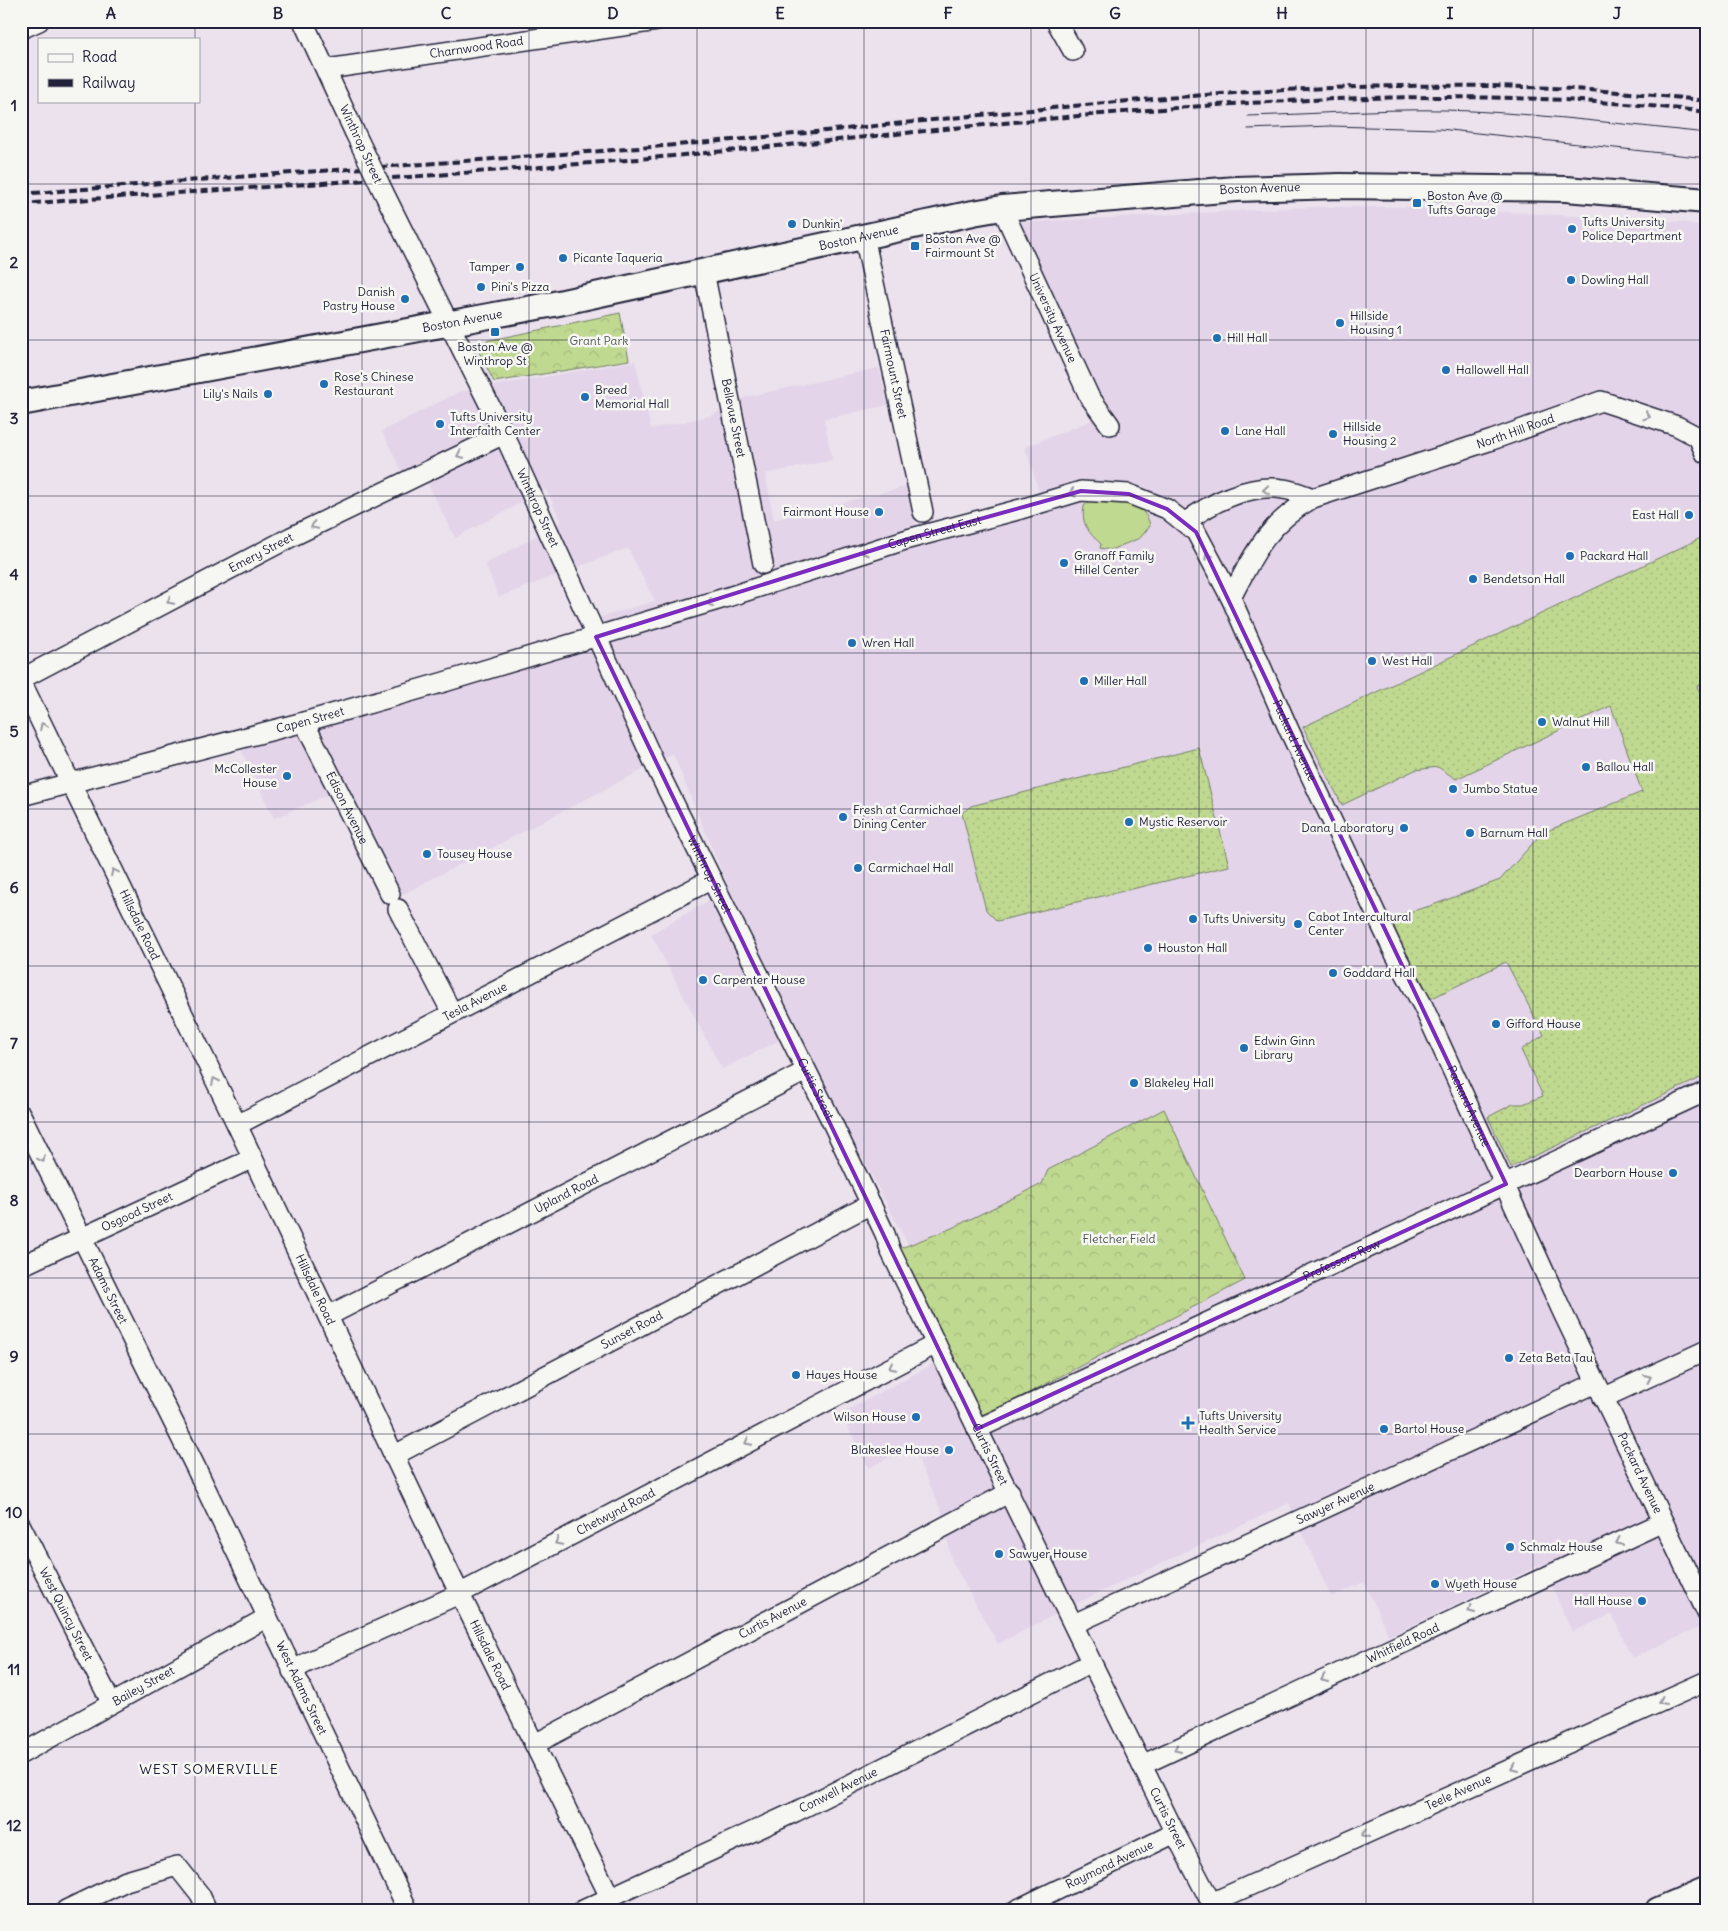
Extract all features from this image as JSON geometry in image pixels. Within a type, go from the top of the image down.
[{"type":"main road","name":"Boston Avenue","points":[[21,403],[554,304],[864,236],[1002,208],[1236,190],[1340,186],[1566,189],[1707,202]]},
{"type":"main road","points":[[1658,1910],[1707,1889]]},
{"type":"street","points":[[21,29],[40,21]]},
{"type":"street","name":"Charnwood Road","points":[[326,69],[657,21]]},
{"type":"street","points":[[1056,21],[1073,51]]},
{"type":"street","name":"Winthrop Street","points":[[305,22],[382,189],[447,323],[504,434],[658,769],[770,996]]},
{"type":"street","name":"University Avenue","points":[[1002,208],[1089,396],[1110,425]]},
{"type":"street","name":"Fairmount Street","points":[[864,236],[923,512]]},
{"type":"street","name":"Bellevue Street","points":[[704,272],[763,564]]},
{"type":"street","name":"North Hill Road","points":[[1231,598],[1258,546],[1275,525],[1294,509],[1313,498],[1492,440],[1601,401],[1677,426],[1698,437],[1705,453]]},
{"type":"street","name":"Emery Street","points":[[21,680],[291,537],[504,434]]},
{"type":"street","points":[[1185,523],[1194,516],[1240,492],[1282,488],[1313,498]]},
{"type":"street","name":"Capen Street East","points":[[596,637],[908,539],[1021,509],[1081,490],[1129,494],[1167,509],[1196,532],[1231,598]]},
{"type":"street","name":"Packard Avenue","points":[[1231,598],[1289,730],[1394,952],[1423,1006],[1458,1086],[1506,1184],[1600,1390],[1707,1613]]},
{"type":"street","name":"Capen Street","points":[[21,796],[304,722],[596,637]]},
{"type":"street","name":"Hillsdale Road","points":[[21,680],[328,1316],[459,1594],[610,1897]]},
{"type":"street","name":"Edison Avenue","points":[[304,722],[452,1013]]},
{"type":"street","name":"Tesla Avenue","points":[[236,1125],[712,879]]},
{"type":"street","name":"Curtis Street","points":[[770,996],[977,1429],[1010,1492],[1091,1663],[1175,1833],[1213,1906]]},
{"type":"street","name":"Upland Road","points":[[328,1316],[806,1071]]},
{"type":"street","name":"Professors Row","points":[[977,1429],[1707,1091]]},
{"type":"street","name":"Adams Street","points":[[21,1115],[195,1466]]},
{"type":"street","name":"Osgood Street","points":[[21,1266],[251,1159]]},
{"type":"street","name":"Sunset Road","points":[[393,1456],[870,1204]]},
{"type":"street","name":"Chetwynd Road","points":[[292,1671],[459,1594],[936,1344]]},
{"type":"street","name":"Sawyer Avenue","points":[[1074,1624],[1600,1390],[1707,1350]]},
{"type":"street","name":"West Adams Street","points":[[195,1466],[266,1618],[408,1910]]},
{"type":"street","name":"Curtis Avenue","points":[[535,1744],[1010,1492]]},
{"type":"street","name":"Whitfield Road","points":[[1142,1765],[1663,1522]]},
{"type":"street","name":"West Quincy Street","points":[[21,1526],[111,1702]]},
{"type":"street","name":"Bailey Street","points":[[21,1754],[111,1702],[266,1618]]},
{"type":"street","name":"Conwell Avenue","points":[[583,1910],[795,1812],[1091,1663]]},
{"type":"street","name":"Teele Avenue","points":[[1213,1906],[1707,1681]]},
{"type":"street","name":"Raymond Avenue","points":[[1016,1910],[1175,1833]]},
{"type":"street","points":[[66,1910],[126,1881],[177,1866],[200,1895],[207,1910]]},
{"type":"highlighted area","points":[[1081,491],[1129,494],[1167,509],[1196,532],[1506,1184],[977,1429],[596,637],[908,539]]},
{"type":"shaded area","name":"Tufts University","points":[[1313,207],[1417,207],[1681,222],[1707,226],[1707,1624],[1632,1658],[1612,1614],[1572,1632],[1542,1564],[1389,1636],[1364,1582],[1331,1597],[1289,1503],[1079,1602],[998,1644],[952,1561],[941,1510],[912,1445],[869,1468],[841,1414],[959,1350],[913,1254],[796,1032],[722,1069],[651,934],[729,889],[673,754],[399,896],[333,793],[274,818],[239,745],[607,633],[601,617],[655,601],[628,548],[499,597],[485,564],[562,522],[546,489],[455,538],[418,464],[402,472],[382,431],[459,392],[635,361],[651,429],[710,416],[746,397],[879,368],[888,405],[824,419],[832,460],[765,474],[774,520],[908,486],[921,546],[1045,510],[1025,447],[1088,422],[1102,410],[1013,223]]},
{"type":"green space","name":"Grant Park","points":[[620,313],[629,360],[494,382],[478,350],[477,345],[486,341]]},
{"type":"green space","points":[[1106,498],[1133,505],[1144,513],[1150,526],[1140,538],[1110,550],[1100,548],[1101,544],[1086,527],[1083,512],[1084,506],[1090,501]]},
{"type":"green space","points":[[1707,535],[1707,682],[1697,686],[1707,707],[1707,1075],[1511,1167],[1488,1117],[1513,1104],[1523,1104],[1543,1096],[1521,1050],[1544,1035],[1506,962],[1430,999],[1397,935],[1391,917],[1430,906],[1500,880],[1542,833],[1642,792],[1611,706],[1456,779],[1438,767],[1415,770],[1342,805],[1303,727]]},
{"type":"green space","points":[[1199,748],[1229,866],[997,921],[986,910],[962,813],[971,806]]},
{"type":"green space","name":"Fletcher Field","points":[[1164,1109],[1245,1280],[973,1422],[891,1252],[952,1228],[1042,1184],[1048,1170]]},
{"type":"tram line","points":[[1248,116],[1388,110],[1472,111],[1707,133]]},
{"type":"tram line","points":[[1248,129],[1331,126],[1440,129],[1707,158]]},
{"type":"railway","points":[[21,194],[665,146],[1124,101],[1241,93],[1357,87],[1474,86],[1591,90],[1707,101]]},
{"type":"railway","points":[[21,204],[666,157],[995,124],[1232,104],[1350,99],[1469,97],[1588,101],[1707,112]]},
{"type":"place","name":"Boston Ave @ Tufts Garage","points":[[1417,203]]},
{"type":"place","name":"Dunkin'","points":[[792,224]]},
{"type":"place","name":"Tufts University Police Department","points":[[1572,229]]},
{"type":"place","name":"Boston Ave @ Fairmount St","points":[[915,246]]},
{"type":"place","name":"Picante Taqueria","points":[[563,258]]},
{"type":"place","name":"Tamper","points":[[520,267]]},
{"type":"place","name":"Dowling Hall","points":[[1571,280]]},
{"type":"place","name":"Pini's Pizza","points":[[481,287]]},
{"type":"place","name":"Danish Pastry House","points":[[405,299]]},
{"type":"place","name":"Hillside Housing 1","points":[[1340,323]]},
{"type":"place","name":"Boston Ave @ Winthrop St","points":[[495,332]]},
{"type":"place","name":"Hill Hall","points":[[1217,338]]},
{"type":"place","name":"Hallowell Hall","points":[[1446,370]]},
{"type":"place","name":"Rose's Chinese Restaurant","points":[[324,384]]},
{"type":"place","name":"Lily's Nails","points":[[268,394]]},
{"type":"place","name":"Breed Memorial Hall","points":[[585,397]]},
{"type":"place","name":"Tufts University Interfaith Center","points":[[440,424]]},
{"type":"place","name":"Lane Hall","points":[[1225,431]]},
{"type":"place","name":"Hillside Housing 2","points":[[1333,434]]},
{"type":"place","name":"Fairmont House","points":[[879,512]]},
{"type":"place","name":"East Hall","points":[[1689,515]]},
{"type":"place","name":"Packard Hall","points":[[1570,556]]},
{"type":"place","name":"Granoff Family Hillel Center","points":[[1064,563]]},
{"type":"place","name":"Bendetson Hall","points":[[1473,579]]},
{"type":"place","name":"Wren Hall","points":[[852,643]]},
{"type":"place","name":"West Hall","points":[[1372,661]]},
{"type":"place","name":"Miller Hall","points":[[1084,681]]},
{"type":"place","name":"Walnut Hill","points":[[1542,722]]},
{"type":"place","name":"Ballou Hall","points":[[1586,767]]},
{"type":"place","name":"McCollester House","points":[[287,776]]},
{"type":"place","name":"Jumbo Statue","points":[[1453,789]]},
{"type":"place","name":"Fresh at Carmichael Dining Center","points":[[843,817]]},
{"type":"place","name":"Mystic Reservoir","points":[[1129,822]]},
{"type":"place","name":"Dana Laboratory","points":[[1404,828]]},
{"type":"place","name":"Barnum Hall","points":[[1470,833]]},
{"type":"place","name":"Tousey House","points":[[427,854]]},
{"type":"place","name":"Carmichael Hall","points":[[858,868]]},
{"type":"place","name":"Tufts University","points":[[1193,919]]},
{"type":"place","name":"Cabot Intercultural Center","points":[[1298,924]]},
{"type":"place","name":"Houston Hall","points":[[1148,948]]},
{"type":"place","name":"Goddard Hall","points":[[1333,973]]},
{"type":"place","name":"Carpenter House","points":[[703,980]]},
{"type":"place","name":"Gifford House","points":[[1496,1024]]},
{"type":"place","name":"Edwin Ginn Library","points":[[1244,1048]]},
{"type":"place","name":"Blakeley Hall","points":[[1134,1083]]},
{"type":"place","name":"Dearborn House","points":[[1673,1173]]},
{"type":"place","name":"Zeta Beta Tau","points":[[1509,1358]]},
{"type":"place","name":"Hayes House","points":[[796,1375]]},
{"type":"place","name":"Wilson House","points":[[916,1417]]},
{"type":"place","name":"Tufts University Health Service","points":[[1188,1423]]},
{"type":"place","name":"Bartol House","points":[[1384,1429]]},
{"type":"place","name":"Blakeslee House","points":[[949,1450]]},
{"type":"place","name":"Schmalz House","points":[[1510,1547]]},
{"type":"place","name":"Sawyer House","points":[[999,1554]]},
{"type":"place","name":"Wyeth House","points":[[1435,1584]]},
{"type":"place","name":"Hall House","points":[[1642,1601]]},
{"type":"district","name":"WEST SOMERVILLE","points":[[209,1769]]}]
